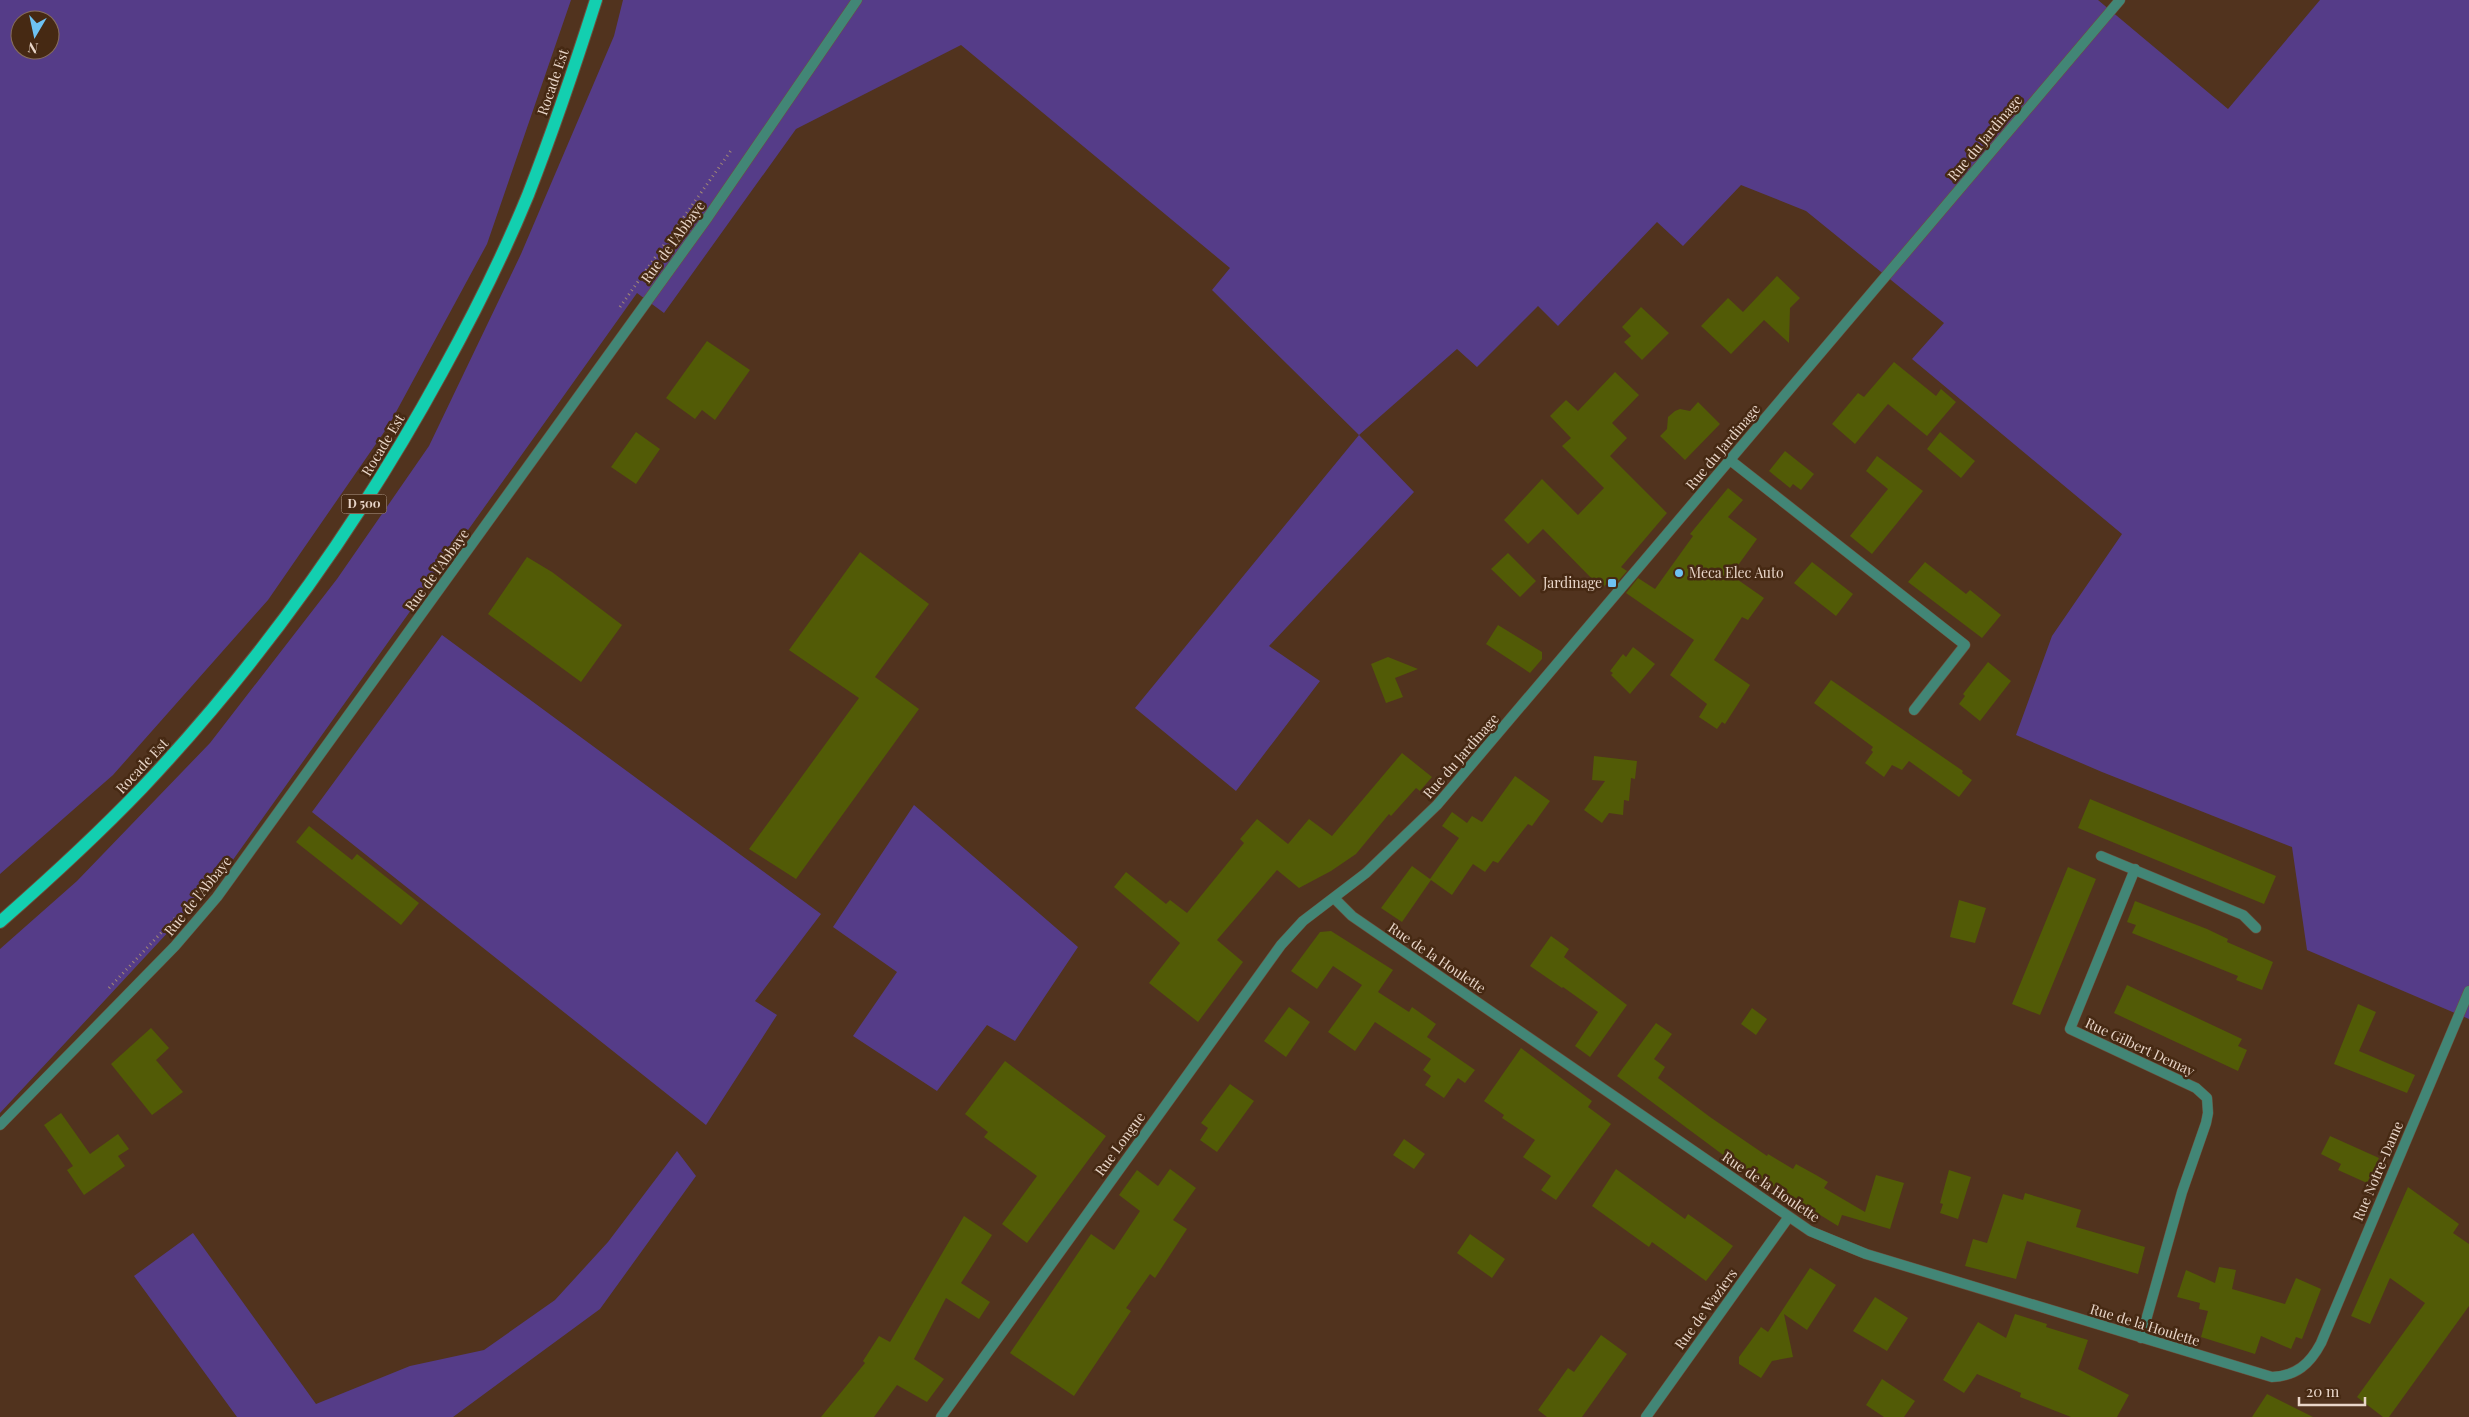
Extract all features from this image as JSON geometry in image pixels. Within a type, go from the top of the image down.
[{"type":"main road","name":"Rocade Est","points":[[0,922],[120,811],[194,731],[287,616],[365,503],[430,395],[500,260],[527,197],[557,117],[596,0]]},
{"type":"street","name":"Rue de l'Abbaye","points":[[0,1125],[175,946],[217,897],[708,217],[857,0]]},
{"type":"street","name":"Rue du Jardinage","points":[[1334,898],[1396,847],[1437,805],[2120,0]]},
{"type":"street","points":[[1730,460],[1965,645],[1914,710]]},
{"type":"street","points":[[2101,856],[2243,915],[2256,928]]},
{"type":"street","name":"Rue Gilbert Demay","points":[[2135,869],[2070,1029],[2196,1088],[2207,1098],[2208,1105],[2206,1124],[2182,1192],[2142,1338]]},
{"type":"street","name":"Rue de la Houlette","points":[[1334,898],[1352,916],[1592,1080],[1788,1218],[1828,1240],[1866,1254],[2272,1377],[2293,1374],[2310,1361]]},
{"type":"street","name":"Rue Longue","points":[[941,1417],[1281,945],[1303,921],[1334,898]]},
{"type":"street","name":"Rue Notre-Dame","points":[[2310,1361],[2321,1343],[2469,991]]},
{"type":"street","name":"Rue de Waziers","points":[[1646,1417],[1788,1218]]},
{"type":"path","points":[[619,309],[734,146]]},
{"type":"path","points":[[108,989],[181,911]]},
{"type":"shaded area","points":[[0,0],[571,0],[487,244],[389,425],[268,600],[113,775],[0,874]]},
{"type":"shaded area","points":[[623,0],[2098,0],[2228,109],[2320,0],[2469,0],[2469,1019],[2307,950],[2292,847],[2102,772],[2016,735],[2052,636],[2122,534],[1912,359],[1944,323],[1806,211],[1741,185],[1683,246],[1657,222],[1558,326],[1538,306],[1477,367],[1457,349],[1359,435],[1212,290],[1230,268],[961,45],[796,129],[664,313],[637,293],[225,871],[0,1113],[0,949],[77,881],[210,743],[337,579],[429,446],[521,254],[614,36]]},
{"type":"shaded area","points":[[1359,435],[1414,492],[1269,646],[1320,681],[1236,791],[1135,708]]},
{"type":"shaded area","points":[[442,635],[821,914],[755,1001],[777,1015],[706,1125],[312,812]]},
{"type":"shaded area","points":[[914,805],[1078,947],[1015,1041],[987,1025],[937,1091],[853,1036],[897,972],[833,927]]},
{"type":"shaded area","points":[[677,1151],[696,1176],[600,1309],[453,1417],[237,1417],[134,1276],[193,1233],[316,1404],[410,1366],[484,1350],[555,1300],[608,1242]]},
{"type":"building","points":[[1777,276],[1800,298],[1790,308],[1789,343],[1764,320],[1731,354],[1701,326],[1728,298],[1743,312]]},
{"type":"building","points":[[1641,307],[1669,333],[1642,360],[1624,342],[1631,336],[1622,327]]},
{"type":"building","points":[[707,341],[750,370],[715,420],[702,410],[695,419],[666,398]]},
{"type":"building","points":[[1894,362],[1936,396],[1941,389],[1956,402],[1927,436],[1888,404],[1855,444],[1832,424],[1858,393],[1864,397]]},
{"type":"building","points":[[1615,372],[1639,395],[1612,423],[1627,438],[1610,456],[1667,513],[1621,567],[1627,571],[1614,586],[1608,582],[1602,589],[1543,529],[1528,544],[1504,520],[1542,479],[1578,515],[1604,488],[1562,446],[1571,438],[1550,416],[1566,400],[1578,411]]},
{"type":"building","points":[[1698,402],[1720,424],[1685,460],[1660,436],[1667,429],[1668,417],[1680,409],[1690,411]]},
{"type":"building","points":[[636,432],[660,449],[636,484],[611,467]]},
{"type":"building","points":[[1940,432],[1975,461],[1961,478],[1927,449]]},
{"type":"building","points":[[1785,451],[1814,474],[1801,490],[1793,484],[1790,488],[1769,471]]},
{"type":"building","points":[[1877,456],[1923,491],[1872,554],[1850,536],[1888,489],[1866,471]]},
{"type":"building","points":[[1728,488],[1743,500],[1728,517],[1757,539],[1731,575],[1764,598],[1748,620],[1742,617],[1714,660],[1750,685],[1725,724],[1722,722],[1717,729],[1699,717],[1707,704],[1670,675],[1694,640],[1626,593],[1638,578],[1655,589],[1693,536],[1690,534]]},
{"type":"building","points":[[860,552],[929,604],[875,677],[919,709],[796,879],[749,849],[859,698],[789,650]]},
{"type":"building","points":[[1508,553],[1536,581],[1520,597],[1491,569]]},
{"type":"building","points":[[527,557],[552,572],[622,625],[581,682],[488,614]]},
{"type":"building","points":[[1812,562],[1853,594],[1836,616],[1794,583]]},
{"type":"building","points":[[1925,562],[1966,594],[1970,590],[2001,615],[1982,638],[1908,582]]},
{"type":"building","points":[[1498,625],[1542,652],[1542,659],[1530,673],[1486,644]]},
{"type":"building","points":[[1633,647],[1655,664],[1630,694],[1611,675],[1613,673],[1610,671],[1623,654],[1626,657]]},
{"type":"building","points":[[1388,657],[1418,669],[1395,678],[1403,697],[1386,703],[1371,664]]},
{"type":"building","points":[[1988,662],[2011,681],[1980,721],[1959,704],[1965,696],[1963,694]]},
{"type":"building","points":[[1831,680],[1963,771],[1962,773],[1972,780],[1959,797],[1909,761],[1902,770],[1892,765],[1884,777],[1865,763],[1873,752],[1871,750],[1873,747],[1814,703]]},
{"type":"building","points":[[1402,753],[1432,777],[1420,791],[1416,788],[1391,816],[1389,814],[1356,854],[1331,871],[1299,888],[1277,870],[1217,940],[1243,962],[1198,1022],[1149,983],[1180,943],[1114,887],[1126,872],[1166,904],[1170,900],[1187,913],[1244,843],[1240,839],[1257,819],[1288,844],[1309,819],[1332,836]]},
{"type":"building","points":[[1594,756],[1637,761],[1635,779],[1631,778],[1629,801],[1624,800],[1623,815],[1609,813],[1602,823],[1584,810],[1605,781],[1592,780]]},
{"type":"building","points":[[1515,776],[1550,801],[1532,826],[1528,824],[1498,863],[1493,861],[1485,872],[1473,864],[1452,895],[1431,880],[1402,922],[1381,908],[1412,866],[1430,879],[1459,838],[1442,826],[1452,812],[1467,823],[1472,816],[1482,822]]},
{"type":"building","points":[[2090,799],[2276,876],[2264,904],[2078,828]]},
{"type":"building","points":[[309,826],[352,860],[357,854],[419,903],[401,925],[296,842]]},
{"type":"building","points":[[2068,867],[2096,879],[2040,1015],[2012,1004]]},
{"type":"building","points":[[1959,900],[1986,908],[1975,943],[1950,937]]},
{"type":"building","points":[[2135,901],[2207,929],[2228,939],[2227,942],[2273,962],[2262,990],[2236,980],[2238,976],[2132,933],[2136,925],[2127,922]]},
{"type":"building","points":[[1331,931],[1393,970],[1378,992],[1409,1012],[1412,1007],[1436,1024],[1427,1037],[1475,1070],[1465,1083],[1458,1078],[1444,1098],[1425,1085],[1431,1076],[1423,1070],[1431,1059],[1375,1022],[1355,1051],[1328,1032],[1362,985],[1333,966],[1317,989],[1291,971],[1320,932]]},
{"type":"building","points":[[1551,936],[1569,949],[1564,957],[1627,1005],[1590,1057],[1575,1046],[1598,1012],[1530,966]]},
{"type":"building","points":[[2127,985],[2242,1039],[2238,1046],[2247,1050],[2238,1071],[2114,1013]]},
{"type":"building","points":[[2358,1004],[2376,1012],[2359,1051],[2415,1075],[2407,1093],[2334,1064]]},
{"type":"building","points":[[1289,1007],[1310,1022],[1286,1057],[1264,1041]]},
{"type":"building","points":[[1752,1008],[1767,1019],[1756,1035],[1741,1024]]},
{"type":"building","points":[[1656,1023],[1672,1034],[1654,1059],[1665,1067],[1658,1078],[1767,1156],[1768,1154],[1793,1169],[1796,1164],[1816,1175],[1828,1182],[1824,1188],[1865,1212],[1876,1175],[1904,1183],[1890,1229],[1842,1215],[1838,1226],[1744,1168],[1742,1169],[1617,1076]]},
{"type":"building","points":[[151,1028],[169,1048],[156,1060],[183,1092],[152,1115],[111,1064]]},
{"type":"building","points":[[1521,1048],[1592,1101],[1588,1107],[1611,1124],[1556,1200],[1541,1190],[1551,1176],[1523,1157],[1535,1140],[1502,1118],[1504,1115],[1484,1101]]},
{"type":"building","points":[[1005,1061],[1106,1136],[1027,1243],[1002,1224],[1037,1176],[984,1137],[988,1132],[965,1114]]},
{"type":"building","points":[[1230,1084],[1254,1101],[1217,1152],[1200,1140],[1208,1128],[1201,1123]]},
{"type":"building","points":[[61,1113],[90,1154],[118,1134],[129,1149],[118,1156],[125,1166],[84,1195],[67,1170],[73,1166],[44,1125]]},
{"type":"building","points":[[2330,1136],[2379,1158],[2367,1183],[2338,1170],[2341,1164],[2321,1154]]},
{"type":"building","points":[[1404,1139],[1425,1154],[1414,1169],[1393,1155]]},
{"type":"building","points":[[1170,1169],[1196,1188],[1173,1220],[1187,1229],[1155,1278],[1150,1274],[1126,1308],[1131,1311],[1074,1396],[1010,1353],[1091,1234],[1114,1250],[1140,1211],[1119,1195],[1137,1170],[1158,1186]]},
{"type":"building","points":[[1616,1169],[1685,1219],[1688,1214],[1733,1246],[1706,1281],[1652,1242],[1649,1247],[1592,1206]]},
{"type":"building","points":[[1949,1170],[1971,1177],[1958,1219],[1940,1213],[1943,1204],[1940,1203]]},
{"type":"building","points":[[2408,1187],[2459,1224],[2453,1233],[2469,1244],[2469,1306],[2389,1417],[2383,1417],[2357,1397],[2425,1303],[2390,1278],[2370,1324],[2351,1316]]},
{"type":"building","points":[[2025,1193],[2081,1210],[2076,1227],[2145,1247],[2138,1274],[2027,1241],[2016,1279],[1965,1266],[1973,1239],[1987,1243],[2003,1194],[2023,1200]]},
{"type":"building","points":[[964,1216],[992,1235],[961,1283],[990,1302],[979,1319],[946,1298],[914,1359],[944,1379],[927,1402],[897,1385],[874,1417],[821,1417],[865,1363],[863,1361],[879,1336],[890,1342]]},
{"type":"building","points":[[1470,1234],[1505,1259],[1492,1278],[1457,1253]]},
{"type":"building","points":[[2219,1267],[2236,1270],[2232,1289],[2285,1304],[2296,1278],[2321,1289],[2302,1339],[2296,1337],[2291,1349],[2261,1336],[2255,1354],[2201,1337],[2208,1311],[2199,1309],[2200,1303],[2177,1297],[2186,1270],[2215,1283]]},
{"type":"building","points":[[1810,1268],[1836,1285],[1807,1330],[1784,1314],[1793,1357],[1772,1361],[1761,1378],[1739,1364],[1739,1357],[1761,1327],[1768,1332]]},
{"type":"building","points":[[1875,1297],[1908,1318],[1887,1351],[1853,1331]]},
{"type":"building","points":[[2015,1314],[2047,1324],[2046,1327],[2088,1340],[2078,1369],[2129,1395],[2117,1417],[2071,1417],[2020,1397],[2021,1393],[1977,1374],[1964,1393],[1943,1380],[1978,1322],[2006,1338]]},
{"type":"building","points":[[1601,1335],[1627,1354],[1582,1417],[1547,1417],[1538,1410],[1568,1368],[1574,1372]]},
{"type":"building","points":[[1882,1379],[1915,1401],[1904,1417],[1884,1417],[1866,1405]]},
{"type":"building","points":[[2267,1394],[2313,1417],[2252,1417]]},
{"type":"place","name":"Meca Elec Auto","points":[[1679,573]]},
{"type":"place","name":"Jardinage","points":[[1612,583]]}]
